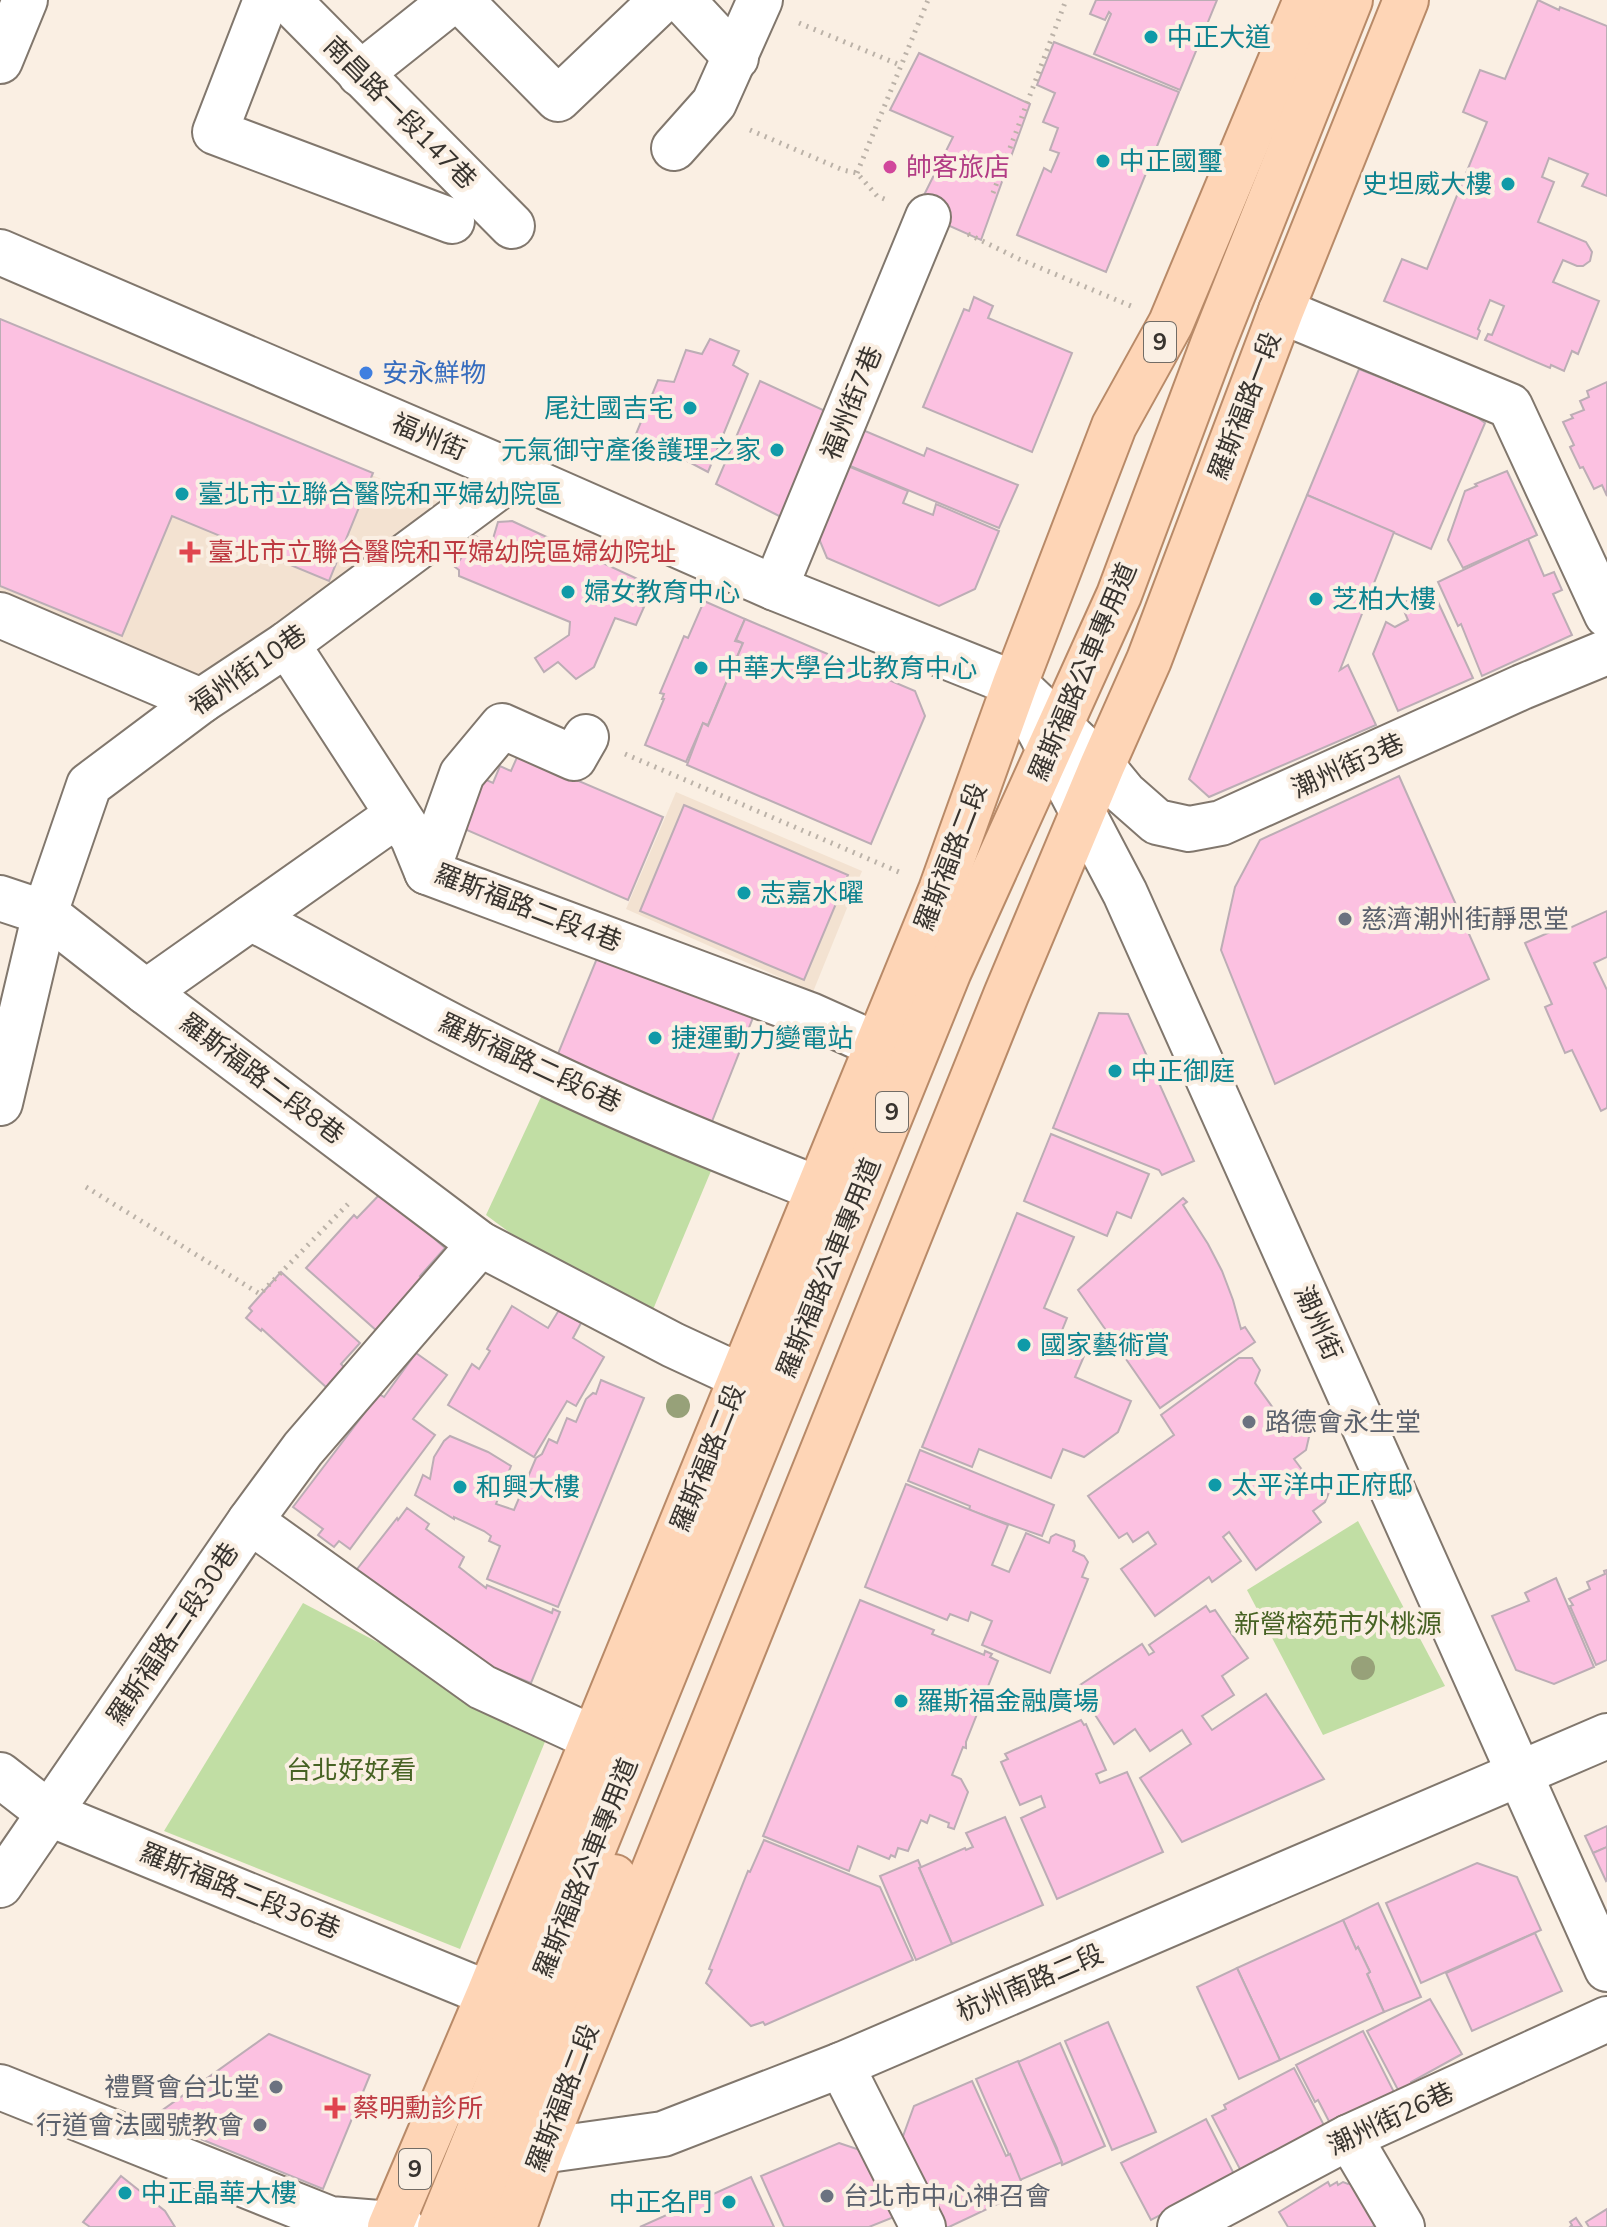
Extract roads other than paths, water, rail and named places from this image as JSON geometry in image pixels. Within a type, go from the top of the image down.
[{"type":"main road","name":"9","points":[[1015,684],[1114,426],[1171,323],[1306,0]]},
{"type":"main road","name":"羅斯福路公車專用道","points":[[1074,763],[1119,595],[1213,344],[1350,0]]},
{"type":"main road","name":"羅斯福路一段","points":[[1149,660],[1281,311],[1406,0]]},
{"type":"main road","name":"羅斯福路公車專用道","points":[[474,2227],[510,2139],[949,971],[1074,763],[1149,660]]},
{"type":"main road","name":"羅斯福路二段","points":[[394,2226],[941,890],[1015,684]]},
{"type":"main road","name":"羅斯福路二段","points":[[514,2227],[510,2139],[915,1221],[1074,763]]},
{"type":"main road","name":"羅斯福路公車專用道","points":[[440,2227],[510,2139]]},
{"type":"street","points":[[0,61],[25,0]]},
{"type":"street","points":[[266,0],[215,132],[452,221]]},
{"type":"street","name":"南昌路一段147巷","points":[[288,0],[512,226]]},
{"type":"street","points":[[360,74],[453,0]]},
{"type":"street","points":[[460,0],[558,99],[662,0]]},
{"type":"street","points":[[682,0],[736,58]]},
{"type":"street","points":[[674,148],[714,103],[759,3]]},
{"type":"street","name":"福州街7巷","points":[[775,588],[928,217]]},
{"type":"street","name":"福州街","points":[[0,252],[775,588],[1015,684],[1074,763]]},
{"type":"street","points":[[1281,311],[1510,406],[1607,615]]},
{"type":"street","name":"福州街10巷","points":[[45,913],[89,785],[201,701],[287,644],[516,474]]},
{"type":"street","points":[[0,615],[201,701]]},
{"type":"street","name":"羅斯福路二段4巷","points":[[287,644],[413,838],[427,872],[810,1015],[877,1045]]},
{"type":"street","name":"潮州街3巷","points":[[1074,763],[1124,793],[1157,822],[1189,829],[1221,823],[1522,687],[1607,652]]},
{"type":"street","points":[[427,872],[462,774],[502,726],[574,758],[586,737]]},
{"type":"street","name":"潮州街","points":[[1074,763],[1125,893],[1607,1969]]},
{"type":"street","points":[[146,992],[397,815]]},
{"type":"street","name":"羅斯福路二段8巷","points":[[0,898],[45,913],[480,1244],[673,1345],[742,1377]]},
{"type":"street","points":[[0,1103],[45,913]]},
{"type":"street","name":"羅斯福路二段6巷","points":[[251,918],[430,1016],[550,1075],[818,1189]]},
{"type":"street","points":[[250,1521],[303,1449],[480,1244]]},
{"type":"street","name":"羅斯福路二段30巷","points":[[0,1885],[250,1521],[482,1687],[593,1738]]},
{"type":"street","name":"杭州南路二段","points":[[440,2112],[510,2139],[663,2134],[841,2065],[1607,1736]]},
{"type":"street","name":"羅斯福路二段36巷","points":[[0,1775],[50,1814],[489,1994]]},
{"type":"street","name":"潮州街26巷","points":[[1180,2227],[1349,2137],[1607,2019]]},
{"type":"street","points":[[841,2065],[923,2227]]},
{"type":"street","points":[[0,2087],[330,2219],[394,2226]]},
{"type":"street","points":[[1349,2137],[1402,2227]]},
{"type":"place","name":"中正大道","points":[[1151,37]]},
{"type":"place","name":"中正國璽","points":[[1103,161]]},
{"type":"place","name":"帥客旅店","points":[[890,167]]},
{"type":"place","name":"史坦威大樓","points":[[1508,184]]},
{"type":"place","name":"安永鮮物","points":[[366,373]]},
{"type":"place","name":"尾辻國吉宅","points":[[690,408]]},
{"type":"place","name":"元氣御守產後護理之家","points":[[777,450]]},
{"type":"place","name":"臺北市立聯合醫院和平婦幼院區","points":[[182,494]]},
{"type":"place","name":"臺北市立聯合醫院和平婦幼院區婦幼院址","points":[[190,552]]},
{"type":"place","name":"婦女教育中心","points":[[568,592]]},
{"type":"place","name":"芝柏大樓","points":[[1316,599]]},
{"type":"place","name":"中華大學台北教育中心","points":[[701,668]]},
{"type":"place","name":"志嘉水曜","points":[[744,893]]},
{"type":"place","name":"慈濟潮州街靜思堂","points":[[1345,919]]},
{"type":"place","name":"捷運動力變電站","points":[[655,1038]]},
{"type":"place","name":"中正御庭","points":[[1115,1071]]},
{"type":"place","name":"國家藝術賞","points":[[1024,1345]]},
{"type":"place","name":"路德會永生堂","points":[[1249,1422]]},
{"type":"place","name":"太平洋中正府邸","points":[[1215,1485]]},
{"type":"place","name":"和興大樓","points":[[460,1487]]},
{"type":"place","name":"羅斯福金融廣場","points":[[901,1701]]},
{"type":"place","name":"禮賢會台北堂","points":[[276,2087]]},
{"type":"place","name":"蔡明勳診所","points":[[335,2108]]},
{"type":"place","name":"行道會法國號教會","points":[[260,2125]]},
{"type":"place","name":"中正晶華大樓","points":[[125,2193]]},
{"type":"place","name":"台北市中心神召會","points":[[827,2196]]},
{"type":"place","name":"中正名門","points":[[729,2202]]},
{"type":"park label","name":"新營榕苑市外桃源","points":[[1338,1624]]},
{"type":"park label","name":"台北好好看","points":[[351,1770]]}]
